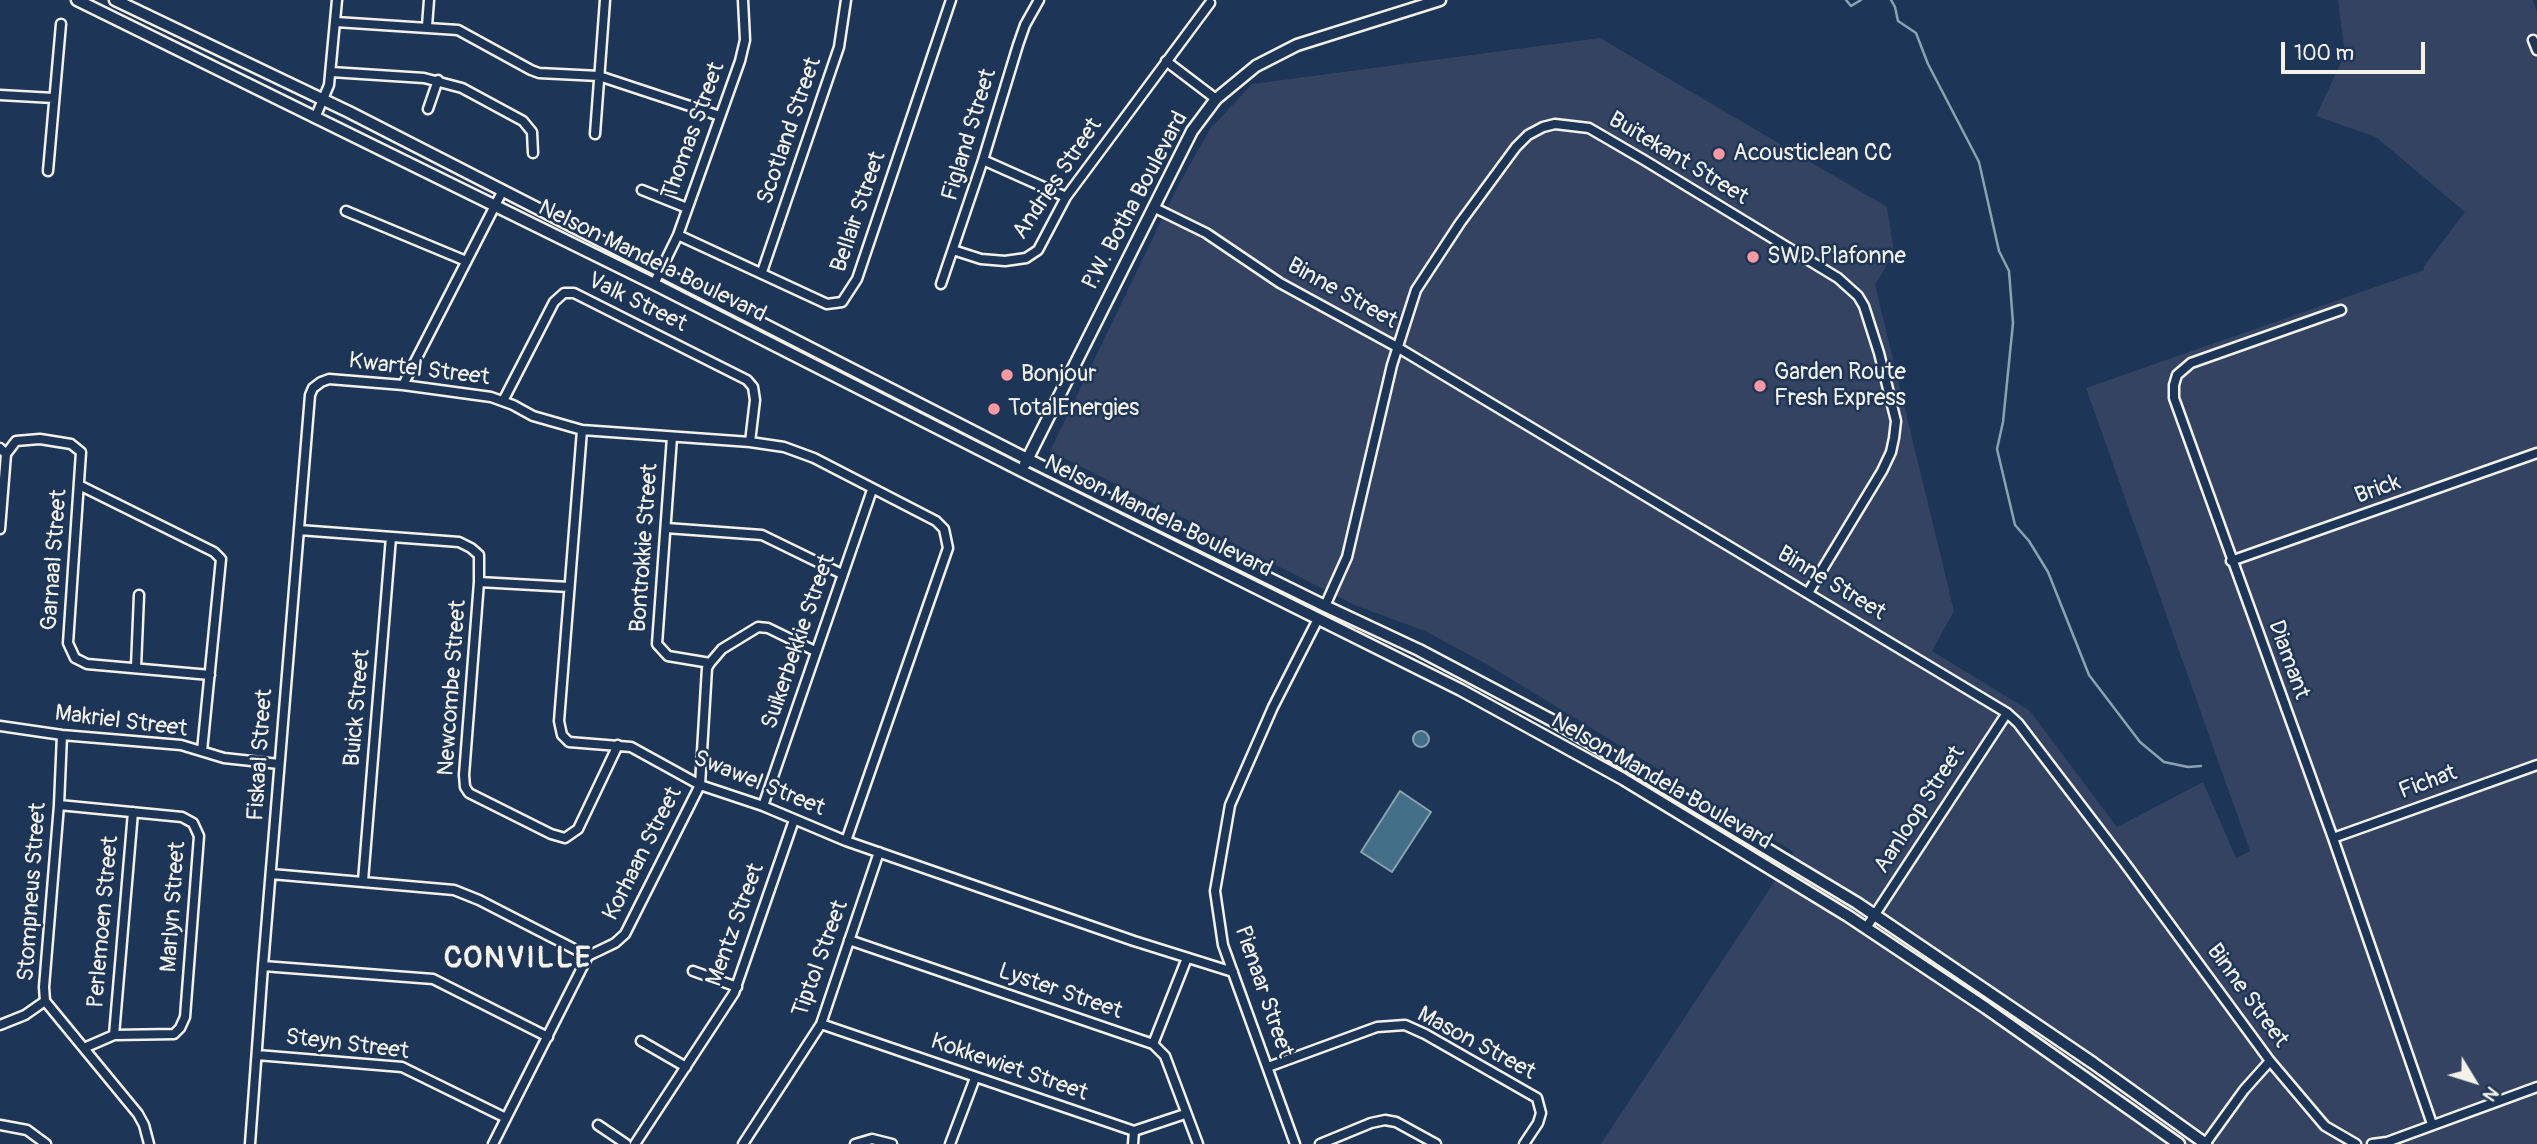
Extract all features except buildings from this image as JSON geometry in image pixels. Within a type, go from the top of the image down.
[{"type":"street","name":"Nelson Mandela Boulevard","points":[[77,0],[654,284],[1021,471],[1461,690],[1623,779],[1866,928],[2179,1144]]},
{"type":"street","name":"Nelson Mandela Boulevard","points":[[116,0],[324,100],[1027,459],[1419,650],[1557,723],[1875,914],[2206,1144]]},
{"type":"street","points":[[315,118],[324,100],[331,72],[337,0]]},
{"type":"street","points":[[427,26],[429,0]]},
{"type":"street","points":[[595,134],[605,0]]},
{"type":"street","name":"Thomas Street","points":[[654,284],[678,235],[745,40],[743,0]]},
{"type":"street","name":"Scotland Street","points":[[762,272],[839,47],[846,0]]},
{"type":"street","name":"Bellair Street","points":[[678,235],[827,304],[842,302],[857,279],[951,0]]},
{"type":"street","name":"Figland Street","points":[[941,284],[1021,35],[1030,13],[1040,0]]},
{"type":"street","name":"P.W. Botha Boulevard","points":[[1021,471],[1192,131],[1216,99],[1256,66],[1297,45],[1440,0]]},
{"type":"street","name":"Andries Street","points":[[953,250],[992,261],[1016,261],[1031,256],[1043,243],[1066,197],[1210,3]]},
{"type":"street","points":[[128,25],[136,10]]},
{"type":"street","points":[[336,22],[458,30],[540,73],[599,76],[720,116]]},
{"type":"street","points":[[48,171],[61,24]]},
{"type":"street","points":[[2533,40],[2537,50]]},
{"type":"street","points":[[1166,61],[1216,99]]},
{"type":"street","points":[[331,72],[438,80],[462,88],[523,121],[532,132],[533,153]]},
{"type":"street","points":[[428,109],[438,80]]},
{"type":"street","points":[[0,94],[54,98]]},
{"type":"street","name":"Buitekant Street","points":[[1325,606],[1339,578],[1353,537],[1397,347],[1416,290],[1428,268],[1528,135],[1555,124],[1573,124],[1589,128],[1838,278],[1858,296],[1868,318],[1896,421],[1892,452],[1808,593]]},
{"type":"street","points":[[983,160],[1066,197]]},
{"type":"street","points":[[403,385],[503,190]]},
{"type":"street","points":[[642,190],[687,208]]},
{"type":"street","name":"Binne Street","points":[[1153,207],[1206,233],[1280,283],[1397,347],[2007,713],[2018,723],[2116,851],[2270,1060],[2325,1126],[2356,1144]]},
{"type":"street","points":[[346,211],[466,261]]},
{"type":"street","name":"Valk Street","points":[[503,401],[554,302],[565,293],[574,293],[747,380],[755,400],[750,442]]},
{"type":"street","name":"Diamant","points":[[2341,310],[2192,363],[2177,375],[2174,385],[2176,405],[2333,838],[2432,1124]]},
{"type":"street","points":[[803,359],[809,347]]},
{"type":"street","name":"Kwartel Street","points":[[329,379],[472,394],[503,401],[533,416],[582,430],[750,442],[798,451],[936,522],[944,529],[948,548],[846,841]]},
{"type":"street","name":"Fiskaal Street","points":[[250,1144],[262,966],[310,395],[317,384],[329,379]]},
{"type":"street","points":[[894,405],[900,394]]},
{"type":"street","name":"Swawel Street","points":[[582,430],[569,587],[560,729],[562,735],[572,743],[618,745],[638,750],[700,785],[763,806],[846,841],[1233,972]]},
{"type":"street","name":"Bontrokkie Street","points":[[672,437],[657,644],[668,656],[710,663]]},
{"type":"street","name":"Garnaal Street","points":[[3,451],[16,441],[40,439],[71,444],[81,452],[69,649],[75,657],[83,663],[210,675]]},
{"type":"street","points":[[0,529],[3,451]]},
{"type":"street","name":"Brick","points":[[2231,561],[2537,453]]},
{"type":"street","points":[[79,485],[215,552],[221,559],[202,751]]},
{"type":"street","name":"Suikerbekkie Street","points":[[763,806],[872,490]]},
{"type":"street","points":[[666,528],[762,535],[842,574]]},
{"type":"street","name":"Newcombe Street","points":[[299,530],[467,545],[476,551],[481,559],[464,775],[467,790],[551,834],[565,838],[578,829],[618,745]]},
{"type":"street","points":[[1168,544],[1174,531]]},
{"type":"street","name":"Buick Street","points":[[363,881],[391,537]]},
{"type":"street","points":[[479,582],[569,587]]},
{"type":"street","points":[[136,667],[139,595]]},
{"type":"street","points":[[1318,619],[1325,606]]},
{"type":"street","name":"Pienaar Street","points":[[1295,1144],[1233,972],[1220,929],[1215,891],[1230,805],[1273,707],[1318,619]]},
{"type":"street","points":[[710,663],[722,649],[758,627],[768,628],[816,651]]},
{"type":"street","name":"Korhaan Street","points":[[588,956],[615,943],[625,934],[700,785],[707,668],[710,663]]},
{"type":"street","name":"Aanloop Street","points":[[1866,928],[2007,713]]},
{"type":"street","name":"Makriel Street","points":[[0,726],[166,743],[233,760],[279,764]]},
{"type":"street","name":"Stompneus Street","points":[[0,1025],[18,1019],[45,1001],[62,734]]},
{"type":"street","name":"Fichat","points":[[2333,838],[2537,765]]},
{"type":"street","name":"Marlyn Street","points":[[59,805],[182,817],[193,823],[200,836],[185,1017],[180,1028],[174,1034],[114,1035],[83,1048]]},
{"type":"street","name":"Perlemoen Street","points":[[114,1035],[133,812]]},
{"type":"street","name":"Mentz Street","points":[[635,1144],[737,987],[794,820]]},
{"type":"street","name":"Tiptol Street","points":[[743,1144],[821,1024],[879,852]]},
{"type":"street","points":[[271,874],[454,890],[588,956],[493,1144]]},
{"type":"street","name":"Lyster Street","points":[[849,940],[1153,1044]]},
{"type":"street","points":[[1187,958],[1153,1044],[1165,1056],[1198,1144]]},
{"type":"street","points":[[262,966],[433,979],[548,1037]]},
{"type":"street","points":[[693,971],[737,987]]},
{"type":"street","points":[[45,1001],[138,1114],[149,1144]]},
{"type":"street","name":"Kokkewiet Street","points":[[821,1024],[1134,1131]]},
{"type":"street","name":"Mason Street","points":[[1268,1067],[1377,1027],[1405,1025],[1536,1098],[1541,1113],[1524,1144]]},
{"type":"street","points":[[641,1041],[687,1067]]},
{"type":"street","name":"Steyn Street","points":[[257,1055],[402,1067],[506,1118]]},
{"type":"street","points":[[2206,1144],[2244,1090],[2270,1060]]},
{"type":"street","points":[[950,1144],[975,1078]]},
{"type":"street","points":[[2372,1144],[2387,1142],[2537,1087]]},
{"type":"street","points":[[1133,1144],[1134,1131],[1185,1114]]},
{"type":"street","points":[[1320,1144],[1385,1120],[1396,1122],[1436,1144]]},
{"type":"street","points":[[0,1125],[27,1130],[46,1144]]},
{"type":"street","points":[[598,1125],[626,1144]]},
{"type":"street","points":[[855,1144],[872,1139],[892,1144]]},
{"type":"shaded area","points":[[2338,0],[2533,0],[2537,12],[2537,1144],[1601,1144],[1794,852],[1488,665],[1425,631],[1357,606],[1050,451],[1178,186],[1210,129],[1252,84],[1600,38],[1887,207],[1894,253],[1875,285],[1954,611],[1932,651],[2030,711],[2117,827],[2203,782],[2236,858],[2250,851],[2086,388],[2424,270],[2424,266],[2465,212],[2376,137],[2316,116],[2345,54]]},
{"type":"shaded area","points":[[1418,731],[1424,731],[1429,739],[1427,745],[1418,747],[1413,742],[1413,736]]},
{"type":"shaded area","points":[[1400,791],[1431,812],[1392,872],[1361,852]]},
{"type":"waterway","points":[[1846,0],[1851,6],[1861,0]]},
{"type":"waterway","points":[[1891,0],[1898,21],[1916,33],[1928,64],[1979,162],[1999,251],[2009,271],[2013,323],[2003,422],[1997,449],[2015,525],[2029,541],[2048,572],[2089,675],[2140,742],[2164,762],[2188,767],[2201,766]]},
{"type":"place","name":"Acousticlean CC","points":[[1719,154]]},
{"type":"place","name":"SWD Plafonne","points":[[1753,257]]},
{"type":"place","name":"Bonjour","points":[[1007,375]]},
{"type":"place","name":"Garden Route Fresh Express","points":[[1760,386]]},
{"type":"place","name":"TotalEnergies","points":[[994,409]]},
{"type":"district","name":"CONVILLE","points":[[518,959]]}]
